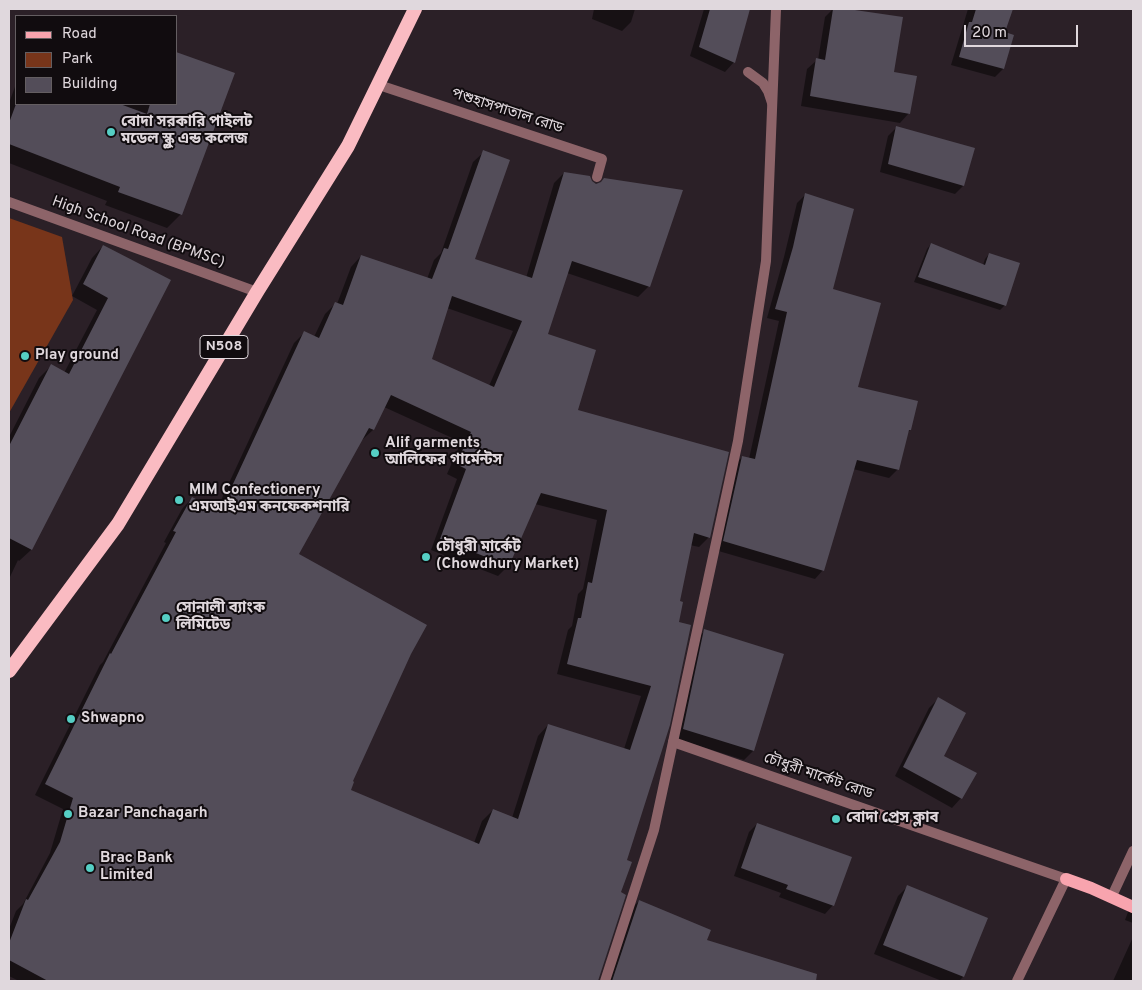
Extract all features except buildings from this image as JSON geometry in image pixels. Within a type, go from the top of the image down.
[{"type":"highway","name":"N508","points":[[9,671],[118,524],[257,292],[348,146],[415,9]]},
{"type":"main road","points":[[1066,879],[1112,896],[1133,907]]},
{"type":"street","points":[[605,981],[654,830],[740,431],[766,261],[776,9]]},
{"type":"street","points":[[748,72],[763,83],[772,103]]},
{"type":"street","name":"পশুহাসপাতাল রোড","points":[[385,87],[602,159],[597,177]]},
{"type":"street","name":"High School Road (BPMSC)","points":[[9,202],[257,292]]},
{"type":"street","name":"চৌধুরী মার্কেট রোড","points":[[672,742],[1066,879]]},
{"type":"street","points":[[1112,896],[1133,852]]},
{"type":"street","points":[[1017,981],[1066,879]]},
{"type":"green space","name":"Play ground","points":[[9,218],[62,237],[73,300],[9,413]]},
{"type":"place","name":"বোদা সরকারি পাইলট মডেল স্কুল এন্ড কলেজ","points":[[111,132]]},
{"type":"place","name":"Play ground","points":[[25,356]]},
{"type":"place","name":"Alif garments আলিফের গার্মেন্টস","points":[[375,453]]},
{"type":"place","name":"MIM Confectionery এমআইএম কনফেকশনারি","points":[[179,500]]},
{"type":"place","name":"চৌধুরী মার্কেট (Chowdhury Market)","points":[[426,557]]},
{"type":"place","name":"সোনালী ব্যাংক লিমিটেড","points":[[166,618]]},
{"type":"place","name":"Shwapno","points":[[71,719]]},
{"type":"place","name":"Bazar Panchagarh","points":[[68,814]]},
{"type":"place","name":"বোদা প্রেস ক্লাব","points":[[836,819]]},
{"type":"place","name":"Brac Bank Limited","points":[[90,868]]}]
